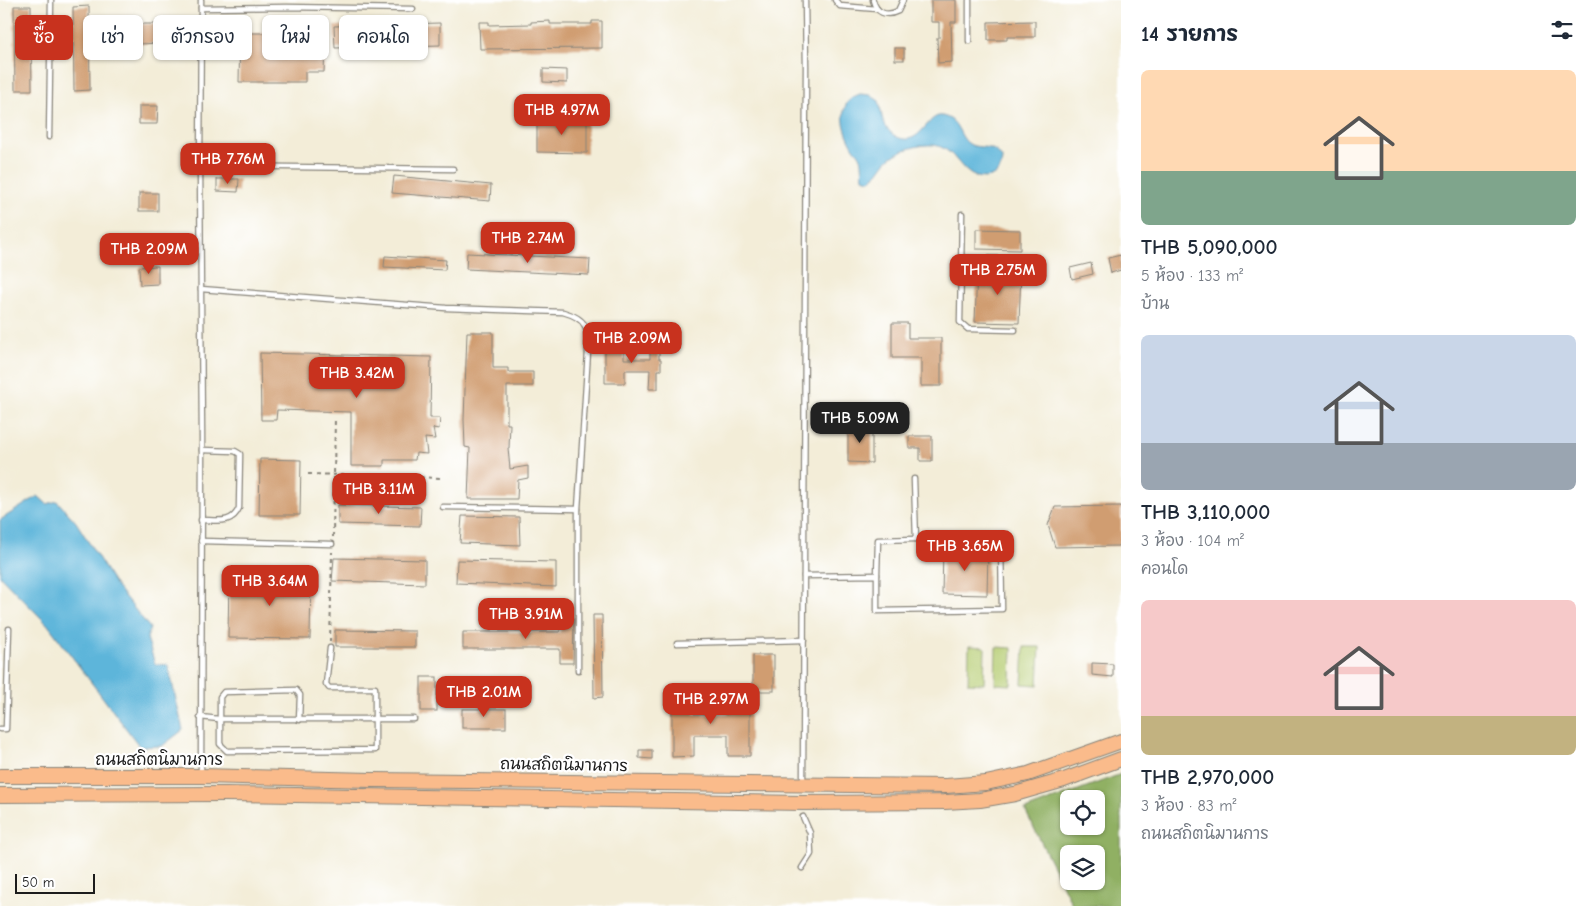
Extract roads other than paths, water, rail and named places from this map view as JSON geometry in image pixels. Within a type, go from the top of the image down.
[{"type":"main road","name":"ถนนสถิตนิมานการ","points":[[0,776],[201,776],[372,780],[946,786],[986,783],[1028,774],[1121,741]]},
{"type":"main road","points":[[0,795],[201,794],[803,802],[945,802],[980,800],[1015,794],[1064,780],[1121,759]]},
{"type":"main road","points":[[201,776],[201,794]]},
{"type":"main road","points":[[803,785],[803,802]]},
{"type":"lane","points":[[49,136],[51,0]]},
{"type":"lane","points":[[201,0],[201,776]]},
{"type":"lane","points":[[803,785],[805,0]]},
{"type":"lane","points":[[835,0],[840,6],[877,9],[885,14],[894,13],[901,7],[903,0]]},
{"type":"lane","points":[[873,0],[877,9]]},
{"type":"lane","points":[[968,0],[970,41]]},
{"type":"lane","points":[[201,8],[413,9]]},
{"type":"lane","points":[[200,166],[453,169]]},
{"type":"lane","points":[[962,214],[960,322],[968,329],[1015,330]]},
{"type":"lane","points":[[961,258],[1016,259]]},
{"type":"lane","points":[[201,289],[446,308],[563,312],[577,316],[584,322],[588,334],[578,509],[578,670]]},
{"type":"lane","points":[[201,520],[229,520],[236,516],[239,508],[240,463],[240,454],[235,451],[202,450]]},
{"type":"lane","points":[[914,479],[916,539]]},
{"type":"lane","points":[[443,507],[578,509]]},
{"type":"lane","points":[[878,540],[1001,540],[1002,609],[877,611],[878,575],[878,540]]},
{"type":"lane","points":[[201,541],[332,544]]},
{"type":"lane","points":[[804,576],[878,575]]},
{"type":"lane","points":[[0,729],[6,729],[8,629]]},
{"type":"lane","points":[[677,643],[804,640]]},
{"type":"lane","points":[[299,720],[300,695],[296,690],[224,692],[220,697],[220,744],[227,751],[375,750],[375,688],[329,688],[326,684],[330,648]]},
{"type":"lane","points":[[0,674],[8,675]]},
{"type":"lane","points":[[200,717],[299,720],[414,719]]},
{"type":"lane","points":[[802,868],[811,854],[810,833],[803,817]]},
{"type":"water","points":[[860,94],[870,95],[879,101],[884,123],[889,131],[897,137],[912,138],[937,116],[952,120],[968,143],[994,150],[1002,158],[1000,169],[990,177],[977,177],[969,173],[945,149],[928,145],[909,148],[891,157],[873,178],[870,180],[863,178],[861,158],[850,141],[844,125],[844,110],[847,103]]},
{"type":"water","points":[[38,496],[47,504],[57,501],[76,522],[116,586],[150,628],[147,638],[155,664],[168,665],[183,730],[162,746],[140,747],[48,625],[0,576],[0,520]]}]
